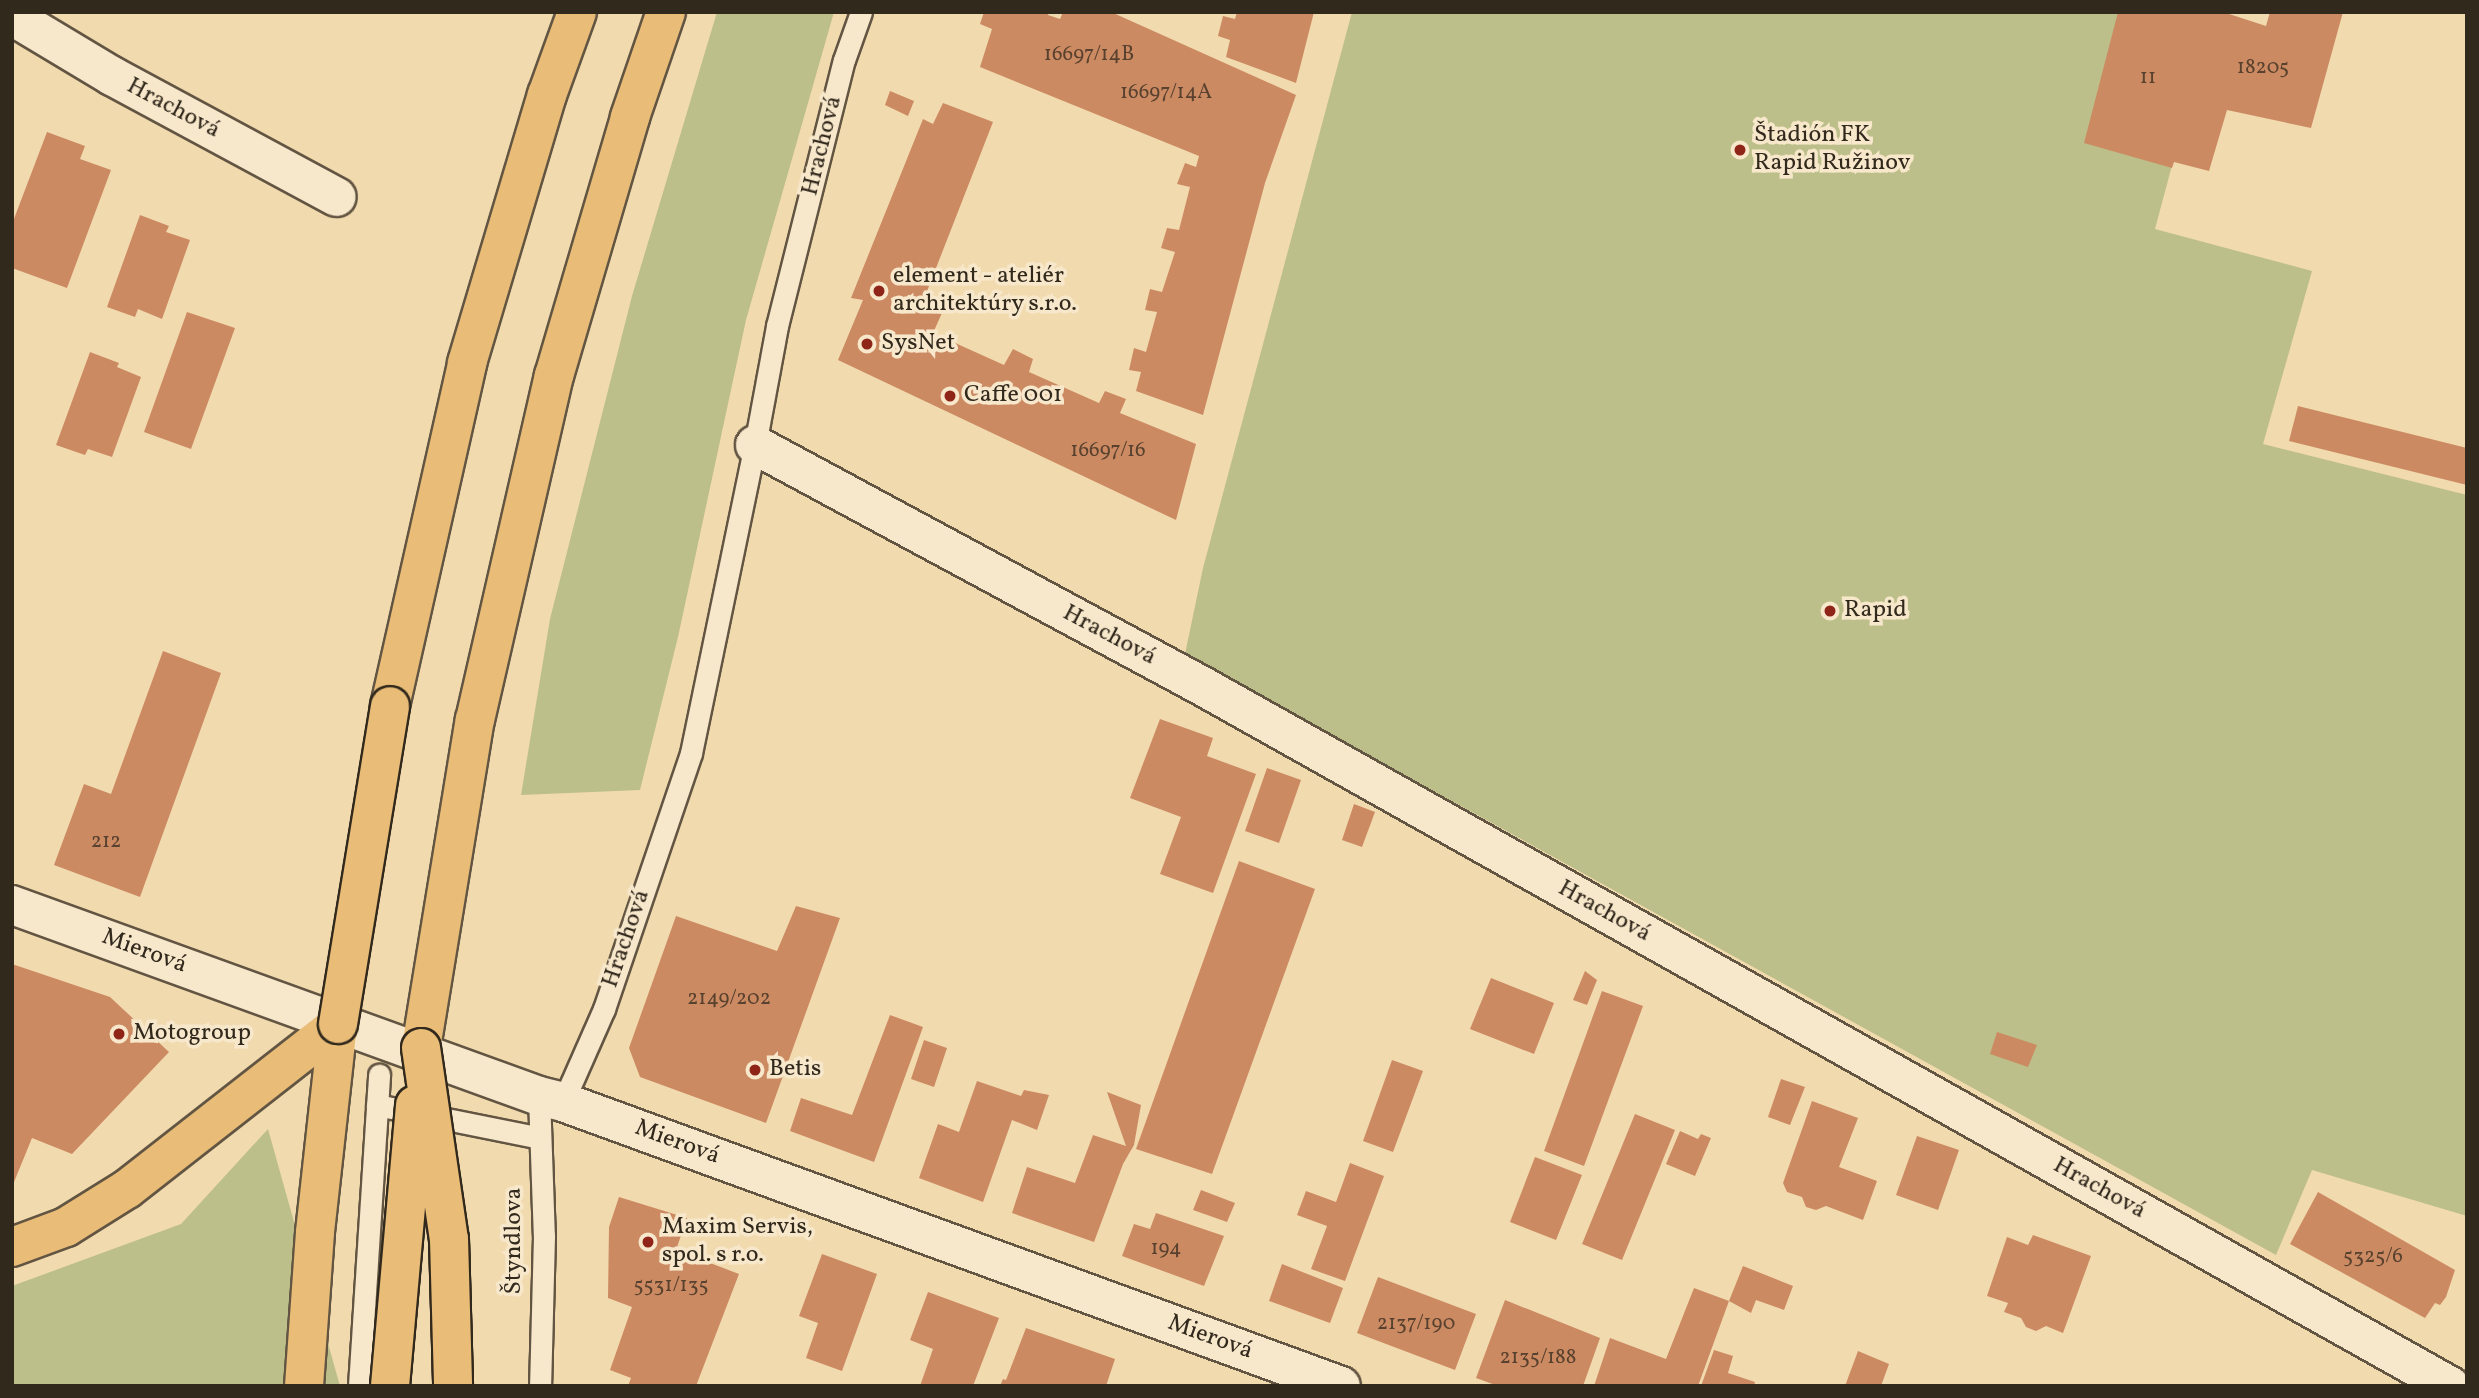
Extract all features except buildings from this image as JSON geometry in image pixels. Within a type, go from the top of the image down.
[{"type":"highway","points":[[304,1386],[315,1233],[338,1024],[390,706],[467,363],[547,95],[576,12]]},
{"type":"highway","points":[[390,1386],[421,1048],[475,720],[554,376],[630,117],[666,12]]},
{"type":"highway","points":[[12,1247],[66,1227],[127,1189],[338,1024]]},
{"type":"highway","points":[[421,1048],[449,1239],[453,1386]]},
{"type":"street","name":"Hrachová","points":[[12,16],[112,76],[337,197]]},
{"type":"street","name":"Hrachová","points":[[755,445],[1216,693],[2449,1386]]},
{"type":"street","name":"Mierová","points":[[12,905],[1341,1386]]},
{"type":"lane","name":"Hrachová","points":[[551,1099],[604,1009],[691,753],[777,326],[844,61],[861,12]]},
{"type":"lane","points":[[359,1386],[379,1075]]},
{"type":"lane","name":"Štyndlova","points":[[540,1386],[544,1236],[540,1138],[551,1099]]},
{"type":"lane","points":[[377,1105],[540,1138]]},
{"type":"green space","points":[[717,12],[834,12],[746,320],[678,637],[640,790],[521,795],[550,619],[632,296]]},
{"type":"green space","name":"Rapid","points":[[1352,12],[2213,12],[2155,229],[2312,271],[2263,444],[2467,495],[2467,1216],[2312,1170],[2276,1255],[1185,654],[1203,568]]},
{"type":"green space","points":[[268,1129],[340,1386],[12,1386],[12,1286],[181,1224]]},
{"type":"place","name":"Štadión FK Rapid Ružinov","points":[[1740,150]]},
{"type":"place","name":"element - ateliér architektúry s.r.o.","points":[[879,291]]},
{"type":"place","name":"SysNet","points":[[867,344]]},
{"type":"place","name":"Caffe 001","points":[[950,396]]},
{"type":"place","name":"Rapid","points":[[1830,611]]},
{"type":"place","name":"Motogroup","points":[[119,1034]]},
{"type":"place","name":"Betis","points":[[755,1070]]},
{"type":"place","name":"Maxim Servis, spol. s r.o.","points":[[648,1242]]}]
